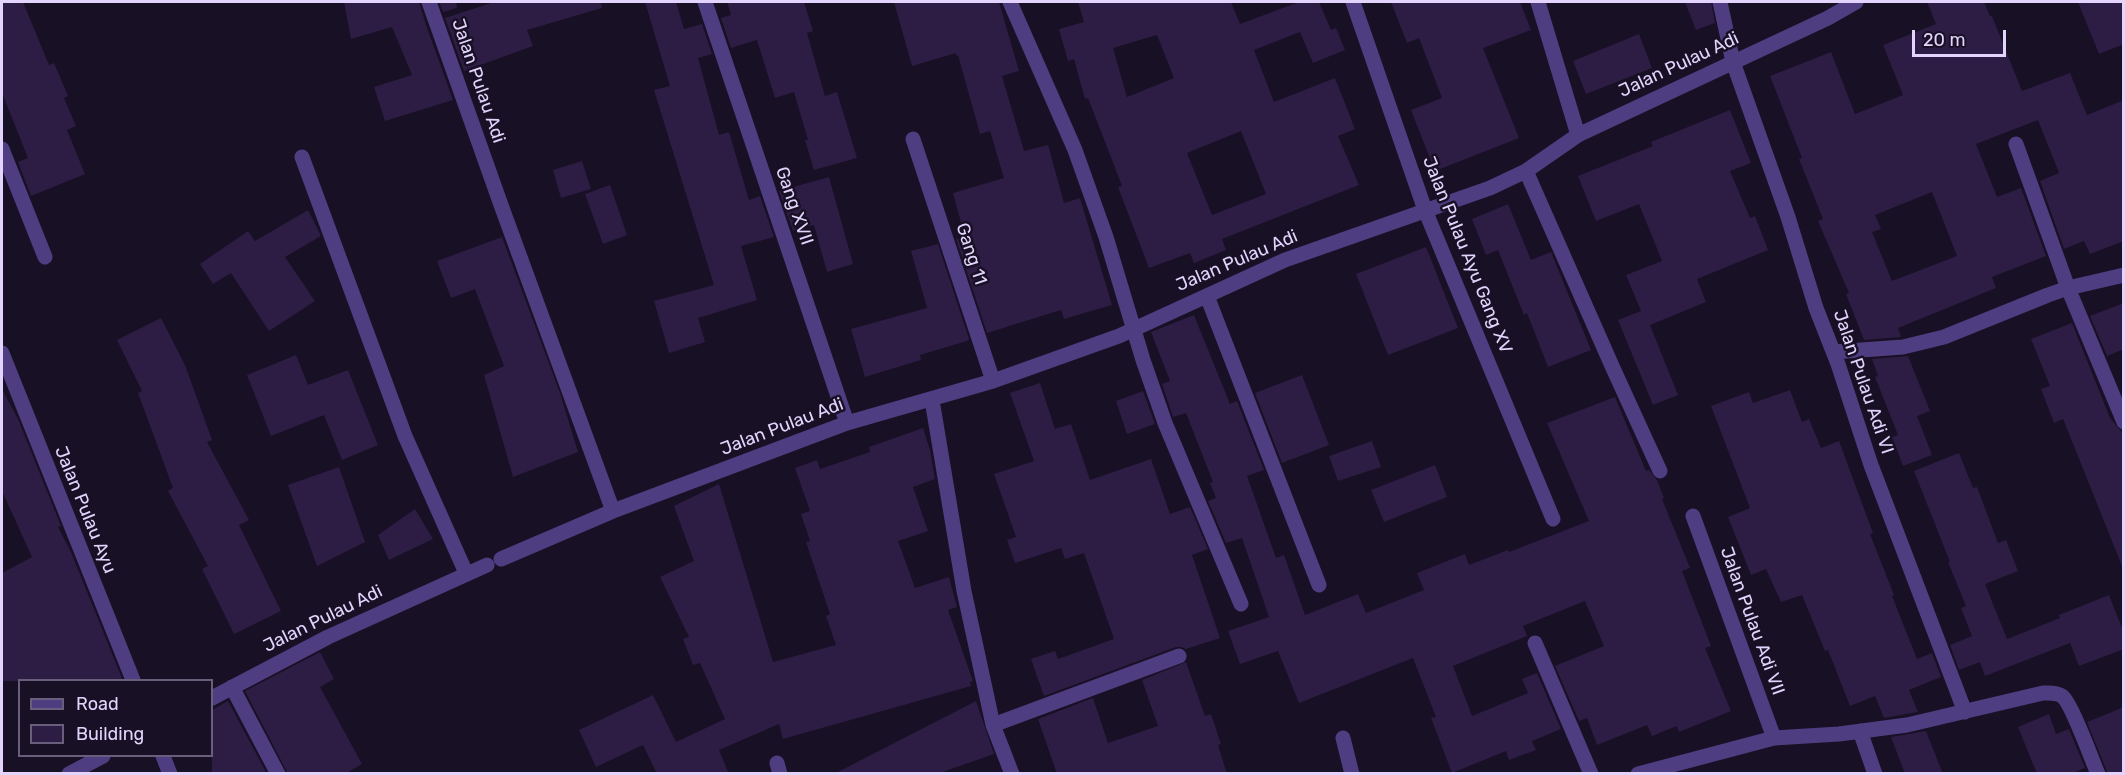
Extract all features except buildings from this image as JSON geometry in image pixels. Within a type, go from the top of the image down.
[{"type":"street","name":"Jalan Pulau Adi","points":[[429,2],[614,511]]},
{"type":"street","name":"Gang XVII","points":[[705,2],[847,423]]},
{"type":"street","points":[[1010,2],[1075,150],[1106,237],[1143,360],[1165,423],[1241,604]]},
{"type":"street","name":"Jalan Pulau Ayu Gang XV","points":[[1353,2],[1425,210],[1553,519]]},
{"type":"street","points":[[1538,2],[1578,135]]},
{"type":"street","name":"Jalan Pulau Adi VI","points":[[1720,2],[1733,62],[1788,217],[1816,308],[1834,352],[1871,465],[1965,712]]},
{"type":"street","name":"Jalan Pulau Adi","points":[[213,697],[328,636],[466,573],[614,511],[847,423],[993,381],[1119,336],[1285,260],[1490,188],[1526,171],[1578,135],[1828,18],[1857,2]]},
{"type":"street","name":"Gang 11","points":[[913,139],[993,381]]},
{"type":"street","points":[[2016,144],[2068,288],[2124,422]]},
{"type":"street","points":[[2,149],[45,257]]},
{"type":"street","points":[[302,157],[405,436],[466,573]]},
{"type":"street","points":[[1526,171],[1611,366],[1660,471]]},
{"type":"street","points":[[1834,352],[1903,347],[1944,338],[2068,288],[2124,275]]},
{"type":"street","points":[[1207,296],[1319,585]]},
{"type":"street","name":"Jalan Pulau Ayu","points":[[2,353],[132,679]]},
{"type":"street","points":[[932,400],[964,591],[993,724],[1012,774]]},
{"type":"street","name":"Jalan Pulau Adi VII","points":[[1693,516],[1774,738]]},
{"type":"street","points":[[1535,643],[1591,774]]},
{"type":"street","points":[[993,724],[1179,656]]},
{"type":"street","points":[[232,687],[278,774]]},
{"type":"street","points":[[1638,774],[1774,738],[1906,725],[2043,693],[2054,693],[2061,695],[2069,706],[2098,774]]},
{"type":"street","points":[[1860,731],[1875,774]]},
{"type":"street","points":[[1343,738],[1352,774]]},
{"type":"street","points":[[69,774],[101,757]]},
{"type":"street","points":[[163,757],[170,774]]}]
